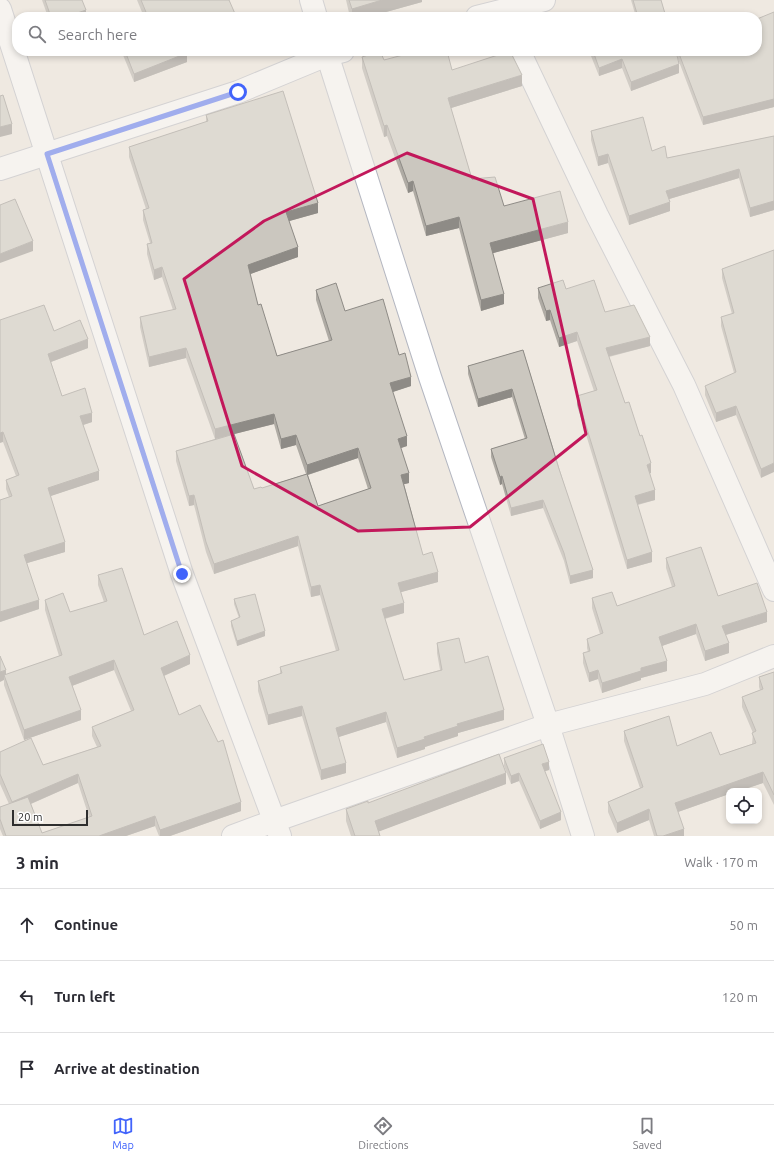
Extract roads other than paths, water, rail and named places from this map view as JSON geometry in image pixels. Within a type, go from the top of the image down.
[{"type":"street","points":[[311,0],[315,12]]},
{"type":"street","points":[[508,12],[544,0]]},
{"type":"street","points":[[0,9],[12,46]]},
{"type":"street","points":[[15,56],[182,574],[277,828]]},
{"type":"street","points":[[0,169],[238,92],[323,56]]},
{"type":"street","points":[[333,56],[430,377],[548,726],[583,836]]},
{"type":"street","points":[[521,56],[597,215],[684,385],[774,590]]},
{"type":"street","points":[[234,836],[277,828],[548,726],[705,684],[774,656]]}]
